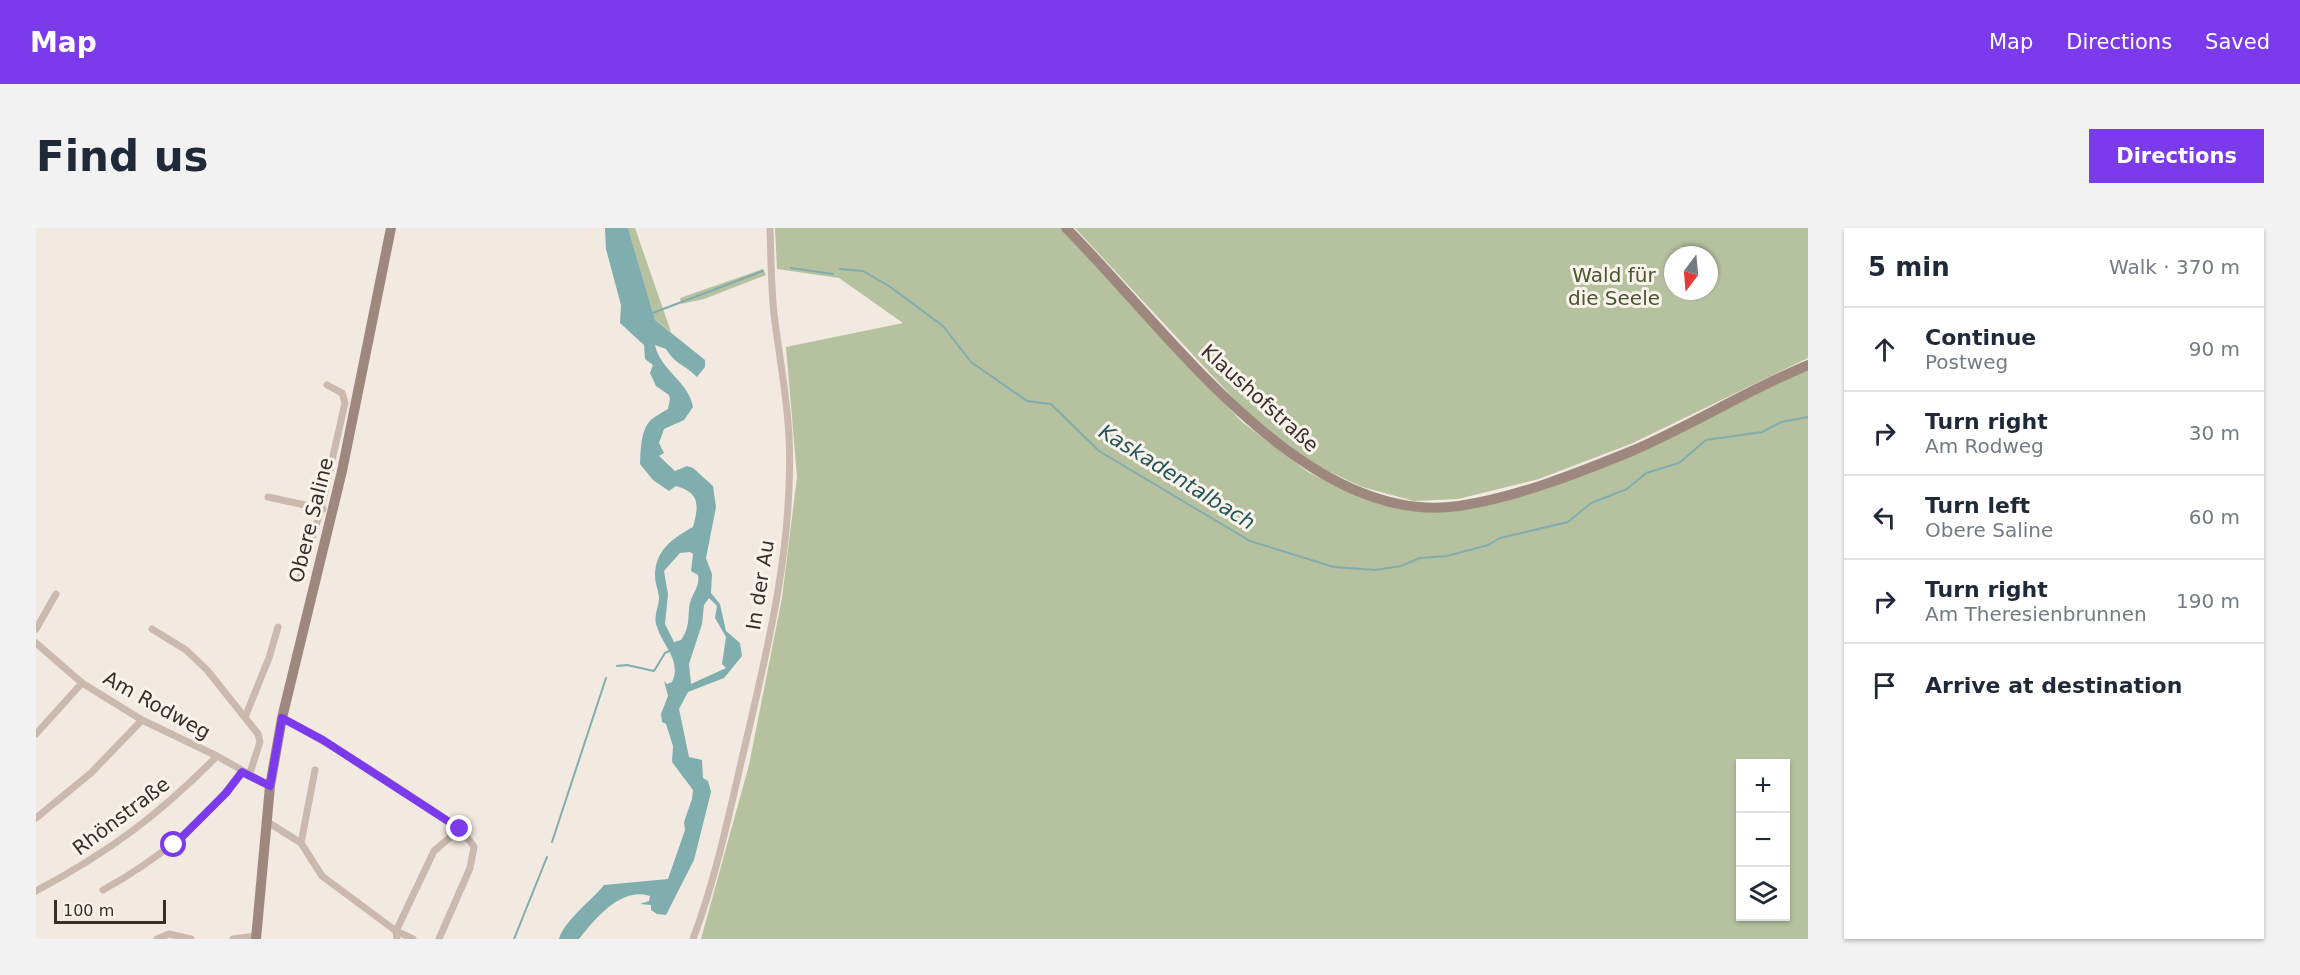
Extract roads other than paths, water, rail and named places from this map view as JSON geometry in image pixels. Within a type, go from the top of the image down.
[{"type":"main road","name":"Obere Saline","points":[[256,938],[270,786],[282,718],[391,228]]},
{"type":"main road","name":"Klaushofstraße","points":[[1066,228],[1166,337],[1292,456],[1318,473],[1359,492],[1414,506],[1459,506],[1541,485],[1635,449],[1808,365]]},
{"type":"street","name":"In der Au","points":[[693,939],[722,845],[762,674],[781,573],[787,518],[789,436],[774,312],[770,228]]},
{"type":"street","name":"Obere Saline","points":[[300,578],[327,510],[345,403],[342,393],[327,385]]},
{"type":"street","points":[[268,497],[327,510]]},
{"type":"street","points":[[36,629],[56,594]]},
{"type":"street","points":[[245,717],[269,658],[278,627]]},
{"type":"street","points":[[104,890],[142,868],[174,845],[245,774],[260,742],[258,734],[207,669],[186,650],[152,630]]},
{"type":"street","name":"Am Rodweg","points":[[36,643],[82,682],[142,720],[217,756],[245,774],[270,786]]},
{"type":"street","points":[[36,734],[82,682]]},
{"type":"street","points":[[282,718],[351,758],[460,829],[474,847],[472,858],[440,939]]},
{"type":"street","points":[[36,818],[91,773],[142,720]]},
{"type":"street","name":"Rhönstraße","points":[[36,891],[84,866],[153,818],[217,756]]},
{"type":"street","points":[[301,843],[315,770]]},
{"type":"street","points":[[266,821],[301,843],[322,876],[396,931],[414,939]]},
{"type":"street","points":[[398,939],[396,931],[434,851],[460,829]]},
{"type":"street","points":[[157,939],[169,934],[191,939]]},
{"type":"street","points":[[233,939],[256,938]]},
{"type":"water","points":[[605,228],[628,228],[655,320],[705,360],[705,367],[697,377],[674,359],[666,349],[655,345],[662,362],[686,390],[693,407],[684,420],[664,429],[659,443],[664,453],[659,456],[675,471],[687,466],[693,468],[713,486],[716,507],[706,558],[712,574],[711,593],[720,604],[726,631],[740,643],[742,656],[724,678],[688,692],[679,709],[689,757],[702,760],[703,778],[708,781],[711,792],[694,860],[666,915],[657,914],[651,910],[651,905],[640,904],[649,901],[650,896],[639,894],[629,896],[619,900],[600,914],[579,939],[559,939],[566,925],[604,885],[668,879],[685,830],[684,822],[693,790],[672,762],[673,746],[666,724],[662,722],[661,714],[668,696],[664,681],[667,684],[672,682],[675,667],[656,623],[659,599],[655,576],[658,559],[666,546],[693,527],[697,506],[690,492],[676,486],[669,491],[653,480],[640,464],[645,428],[652,419],[668,409],[670,399],[669,395],[656,386],[650,373],[653,365],[645,359],[644,345],[620,323],[621,305],[606,249]],"holes":[[[680,553],[693,554],[691,571],[698,575],[698,583],[690,603],[686,630],[681,640],[674,642],[665,624],[668,594],[664,571]],[[709,598],[717,606],[715,618],[726,637],[722,664],[726,668],[691,684],[689,664],[702,624],[704,605]]]},
{"type":"waterway","name":"Kaskadentalbach","points":[[791,268],[833,274]]},
{"type":"waterway","name":"Kaskadentalbach","points":[[840,269],[863,271],[889,286],[943,326],[971,362],[1027,401],[1051,404],[1099,451],[1250,541],[1334,567],[1375,570],[1401,566],[1420,558],[1447,556],[1488,545],[1500,538],[1568,522],[1591,503],[1627,489],[1646,473],[1679,463],[1706,440],[1762,432],[1781,422],[1808,417]]},
{"type":"waterway","name":"Kaskadentalbach","points":[[650,314],[763,271]]},
{"type":"waterway","points":[[617,666],[627,665],[654,671],[665,653],[671,650]]},
{"type":"waterway","points":[[552,842],[606,678]]},
{"type":"waterway","points":[[514,939],[547,857]]},
{"type":"park label","name":"Wald für die Seele","points":[[1614,286]]}]
